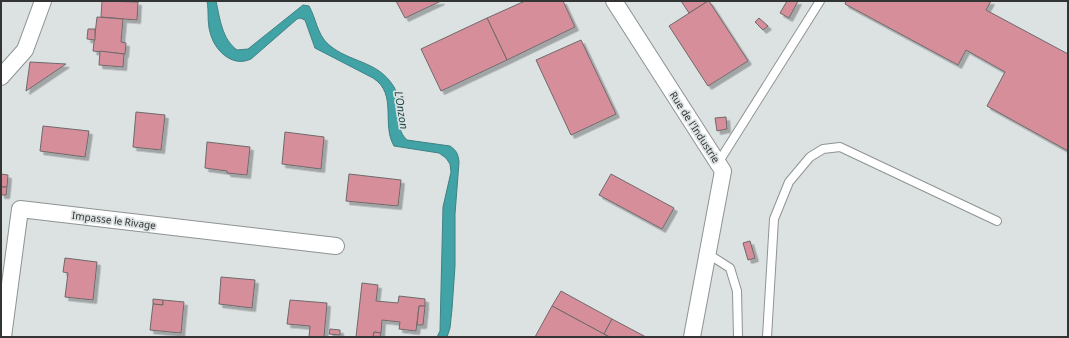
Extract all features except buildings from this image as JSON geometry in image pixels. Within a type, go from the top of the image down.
[{"type":"street","points":[[1,77],[25,50],[43,1]]},
{"type":"street","name":"Rue de l'Industrie","points":[[614,1],[723,171],[692,337]]},
{"type":"street","name":"Impasse le Rivage","points":[[3,337],[20,209],[336,246]]},
{"type":"lane","points":[[718,163],[820,1]]},
{"type":"lane","points":[[768,337],[774,219],[789,182],[810,157],[823,149],[840,147],[997,221]]},
{"type":"lane","points":[[708,254],[730,268],[737,291],[738,337]]},
{"type":"water","points":[[207,1],[216,1],[220,22],[225,34],[237,50],[248,49],[303,5],[309,6],[321,36],[328,44],[345,55],[380,72],[394,87],[397,93],[400,128],[407,140],[450,146],[456,151],[459,162],[455,214],[455,266],[450,328],[447,337],[437,337],[440,331],[443,207],[451,172],[450,164],[446,158],[439,153],[394,146],[390,137],[387,101],[385,92],[381,85],[373,78],[315,48],[305,20],[300,18],[297,19],[251,59],[237,61],[225,56],[215,45],[212,39]]},
{"type":"water label","name":"L'Onzon","points":[[402,110]]}]
